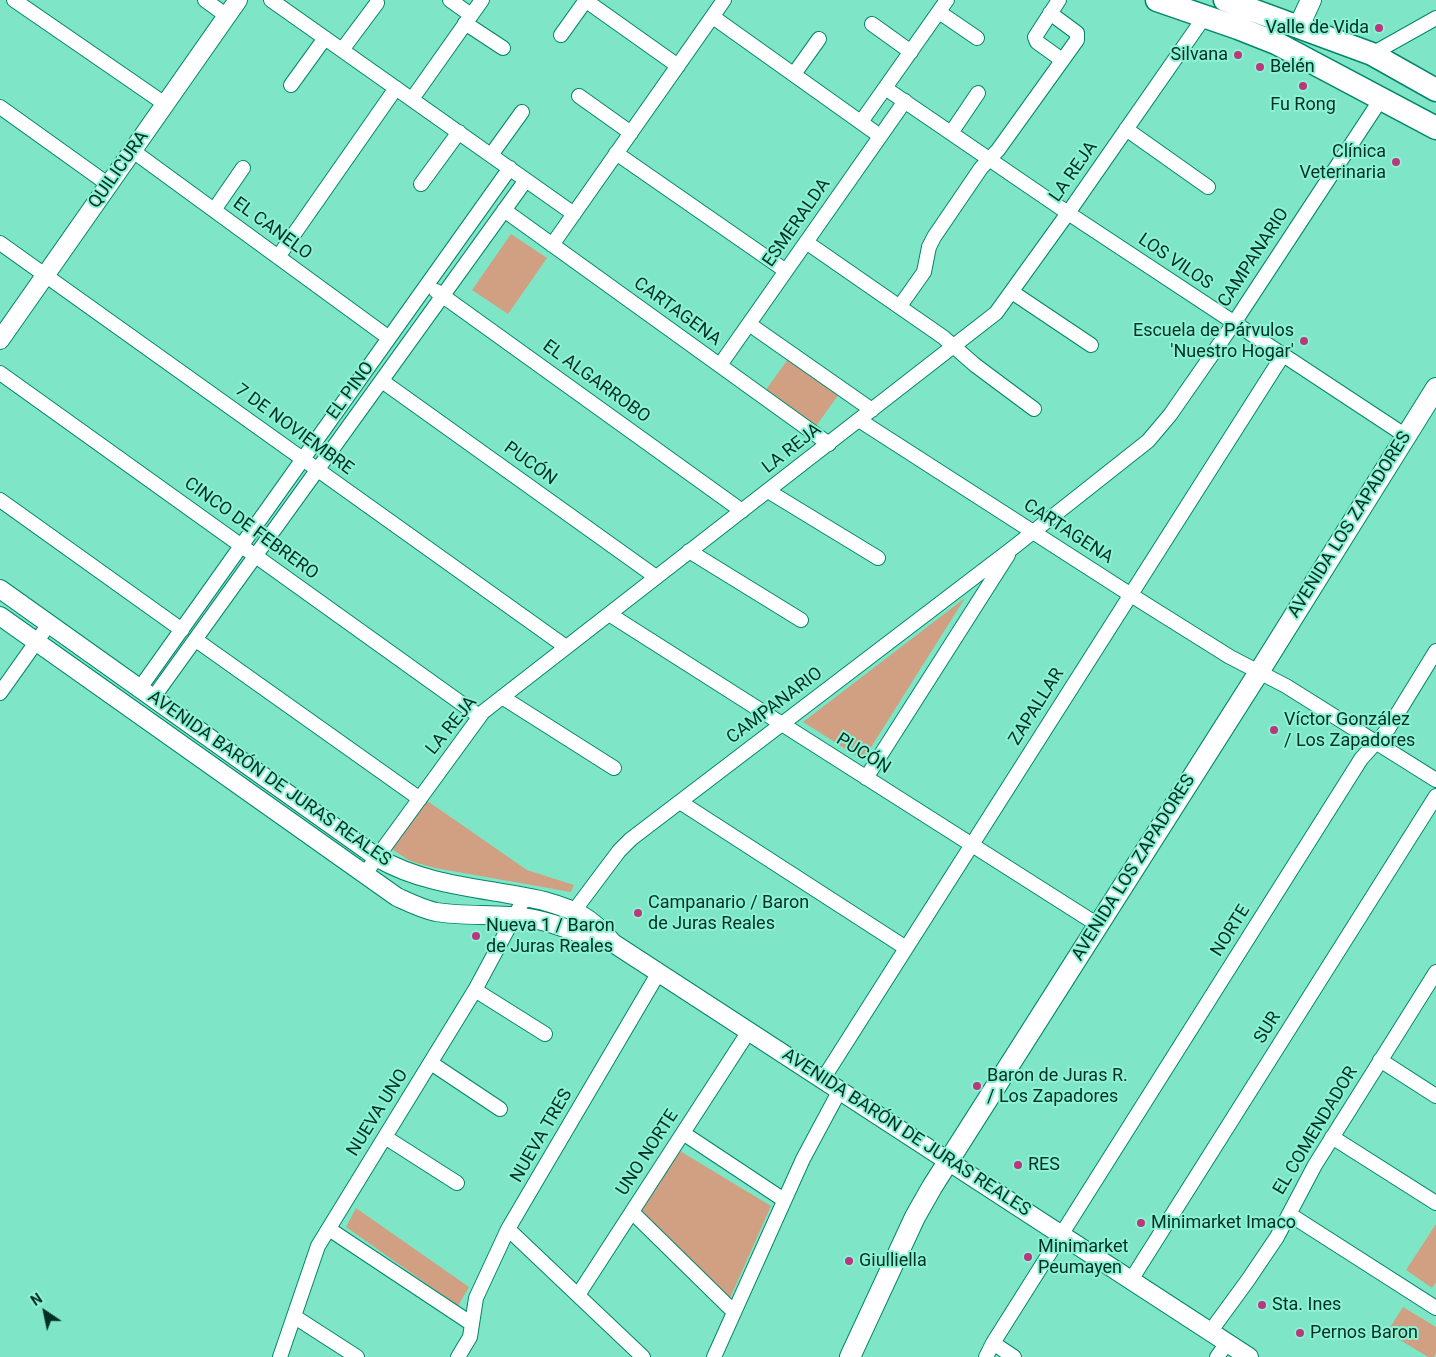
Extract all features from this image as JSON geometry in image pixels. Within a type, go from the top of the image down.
[{"type":"main road","points":[[1156,0],[1270,40],[1436,128]]},
{"type":"main road","points":[[1224,0],[1372,54],[1436,90]]},
{"type":"main road","points":[[1302,56],[1297,41],[1299,26],[1311,0]]},
{"type":"main road","name":"AVENIDA LOS ZAPADORES","points":[[850,1357],[915,1217],[948,1161],[1259,672],[1436,388]]},
{"type":"street","points":[[14,0],[165,104]]},
{"type":"street","points":[[205,0],[227,16]]},
{"type":"street","name":"QUILICURA","points":[[0,340],[238,0]]},
{"type":"street","points":[[272,0],[574,214]]},
{"type":"street","points":[[450,0],[468,19],[503,48]]},
{"type":"street","points":[[412,99],[482,0]]},
{"type":"street","points":[[561,36],[586,0],[601,4],[678,66]]},
{"type":"street","points":[[552,245],[724,0]]},
{"type":"street","points":[[861,122],[947,0]]},
{"type":"street","points":[[1059,0],[1035,38],[1037,42],[1062,60]]},
{"type":"street","points":[[342,50],[377,3]]},
{"type":"street","points":[[939,12],[977,38]]},
{"type":"street","points":[[900,306],[924,272],[934,237],[981,168],[998,150],[1077,40],[1078,36],[1074,31],[1050,13]]},
{"type":"street","name":"LA REJA","points":[[364,875],[479,716],[996,314],[1205,16]]},
{"type":"street","points":[[713,17],[880,136]]},
{"type":"street","points":[[1372,54],[1436,18]]},
{"type":"street","points":[[872,24],[911,52]]},
{"type":"street","points":[[292,85],[325,38]]},
{"type":"street","points":[[794,74],[819,39]]},
{"type":"street","points":[[278,257],[396,88]]},
{"type":"street","name":"LOS VILOS","points":[[885,88],[1068,213],[1406,436]]},
{"type":"street","points":[[950,133],[978,93]]},
{"type":"street","points":[[579,96],[630,134]]},
{"type":"street","name":"CAMPANARIO","points":[[574,911],[625,845],[1014,546],[1155,434],[1234,323],[1381,99]]},
{"type":"street","name":"ESMERALDA","points":[[720,365],[904,101]]},
{"type":"street","points":[[0,107],[109,185]]},
{"type":"street","points":[[491,155],[522,112]]},
{"type":"street","points":[[1126,129],[1208,187]]},
{"type":"street","points":[[421,184],[458,132]]},
{"type":"street","name":"EL CANELO","points":[[133,151],[389,338]]},
{"type":"street","points":[[616,153],[786,272]]},
{"type":"street","points":[[214,210],[243,168]]},
{"type":"street","name":"EL PINO","points":[[146,693],[182,630],[510,168]]},
{"type":"street","name":"EL PINO","points":[[146,693],[196,640],[526,180]]},
{"type":"street","name":"CARTAGENA","points":[[504,210],[828,444]]},
{"type":"street","name":"7 DE NOVIEMBRE","points":[[0,242],[566,647]]},
{"type":"street","points":[[806,242],[944,337],[975,365],[1034,409]]},
{"type":"street","name":"EL ALGARROBO","points":[[427,284],[742,510]]},
{"type":"street","points":[[1012,292],[1091,345]]},
{"type":"street","points":[[749,324],[872,410]]},
{"type":"street","name":"ZAPALLAR","points":[[823,1079],[1283,355]]},
{"type":"street","name":"CINCO DE FEBRERO","points":[[0,372],[479,716]]},
{"type":"street","name":"PUCÓN","points":[[382,381],[656,577]]},
{"type":"street","name":"CARTAGENA","points":[[858,420],[1131,595],[1436,780]]},
{"type":"street","points":[[768,491],[878,558]]},
{"type":"street","points":[[0,500],[182,630]]},
{"type":"street","name":"CAMPANARIO","points":[[866,778],[1014,546]]},
{"type":"street","points":[[690,552],[801,620]]},
{"type":"street","name":"AVENIDA BARÓN DE JURAS REALES","points":[[0,589],[378,858],[392,866],[424,878],[559,905],[594,922],[613,942],[1210,1332],[1222,1350],[1249,1357]]},
{"type":"street","name":"PUCÓN","points":[[609,614],[1098,925]]},
{"type":"street","name":"AVENIDA BARÓN DE JURAS REALES","points":[[0,616],[397,897],[416,906],[447,913],[514,916],[547,922],[589,938],[613,942]]},
{"type":"street","points":[[0,693],[49,624]]},
{"type":"street","points":[[196,640],[420,799]]},
{"type":"street","name":"NORTE","points":[[986,1357],[992,1343],[1361,759],[1388,729],[1436,651]]},
{"type":"street","points":[[502,697],[614,768]]},
{"type":"street","name":"SUR","points":[[1131,1280],[1436,796]]},
{"type":"street","points":[[680,802],[906,948]]},
{"type":"street","name":"NUEVA UNO","points":[[280,1357],[318,1246],[475,990],[525,897]]},
{"type":"street","name":"NUEVA TRES","points":[[458,1357],[470,1337],[476,1298],[508,1229],[659,972]]},
{"type":"street","name":"EL COMENDADOR","points":[[1210,1332],[1261,1262],[1305,1182],[1436,972]]},
{"type":"street","points":[[475,990],[545,1034]]},
{"type":"street","name":"UNO NORTE","points":[[578,1296],[749,1032]]},
{"type":"street","points":[[1380,1060],[1436,1096]]},
{"type":"street","points":[[431,1063],[500,1109]]},
{"type":"street","points":[[714,1357],[803,1159],[840,1090]]},
{"type":"street","points":[[683,1133],[784,1200]]},
{"type":"street","points":[[385,1137],[457,1183]]},
{"type":"street","points":[[1332,1138],[1436,1204]]},
{"type":"street","points":[[632,1212],[734,1312]]},
{"type":"street","points":[[1289,1214],[1436,1308]]},
{"type":"street","points":[[329,1229],[472,1324]]},
{"type":"street","points":[[508,1229],[643,1357]]},
{"type":"street","points":[[295,1317],[356,1357]]},
{"type":"street","points":[[992,1343],[1014,1357]]},
{"type":"shaded area","points":[[511,234],[547,258],[508,314],[472,290]]},
{"type":"shaded area","points":[[788,359],[839,394],[814,429],[763,394]]},
{"type":"shaded area","points":[[965,598],[863,760],[803,722]]},
{"type":"shaded area","points":[[426,800],[527,870],[574,885],[571,892],[435,868],[410,861],[390,848]]},
{"type":"shaded area","points":[[680,1151],[771,1206],[730,1298],[640,1212]]},
{"type":"shaded area","points":[[356,1208],[469,1287],[458,1306],[346,1227]]},
{"type":"shaded area","points":[[1436,1224],[1436,1282],[1432,1288],[1406,1270]]},
{"type":"shaded area","points":[[1403,1307],[1436,1327],[1436,1353],[1434,1357],[1428,1357],[1387,1332]]},
{"type":"place","name":"Valle de Vida","points":[[1379,28]]},
{"type":"place","name":"Silvana","points":[[1238,55]]},
{"type":"place","name":"Belén","points":[[1260,67]]},
{"type":"place","name":"Fu Rong","points":[[1303,86]]},
{"type":"place","name":"Clínica Veterinaria","points":[[1396,162]]},
{"type":"place","name":"Escuela de Párvulos 'Nuestro Hogar'","points":[[1304,341]]},
{"type":"place","name":"Víctor González / Los Zapadores","points":[[1274,730]]},
{"type":"place","name":"Campanario / Baron de Juras Reales","points":[[638,913]]},
{"type":"place","name":"Nueva 1 / Baron de Juras Reales","points":[[476,936]]},
{"type":"place","name":"Baron de Juras R. / Los Zapadores","points":[[977,1086]]},
{"type":"place","name":"RES","points":[[1018,1165]]},
{"type":"place","name":"Minimarket Imaco","points":[[1141,1223]]},
{"type":"place","name":"Minimarket Peumayen","points":[[1028,1257]]},
{"type":"place","name":"Giulliella","points":[[849,1261]]},
{"type":"place","name":"Sta. Ines","points":[[1262,1305]]},
{"type":"place","name":"Pernos Baron","points":[[1300,1333]]}]
